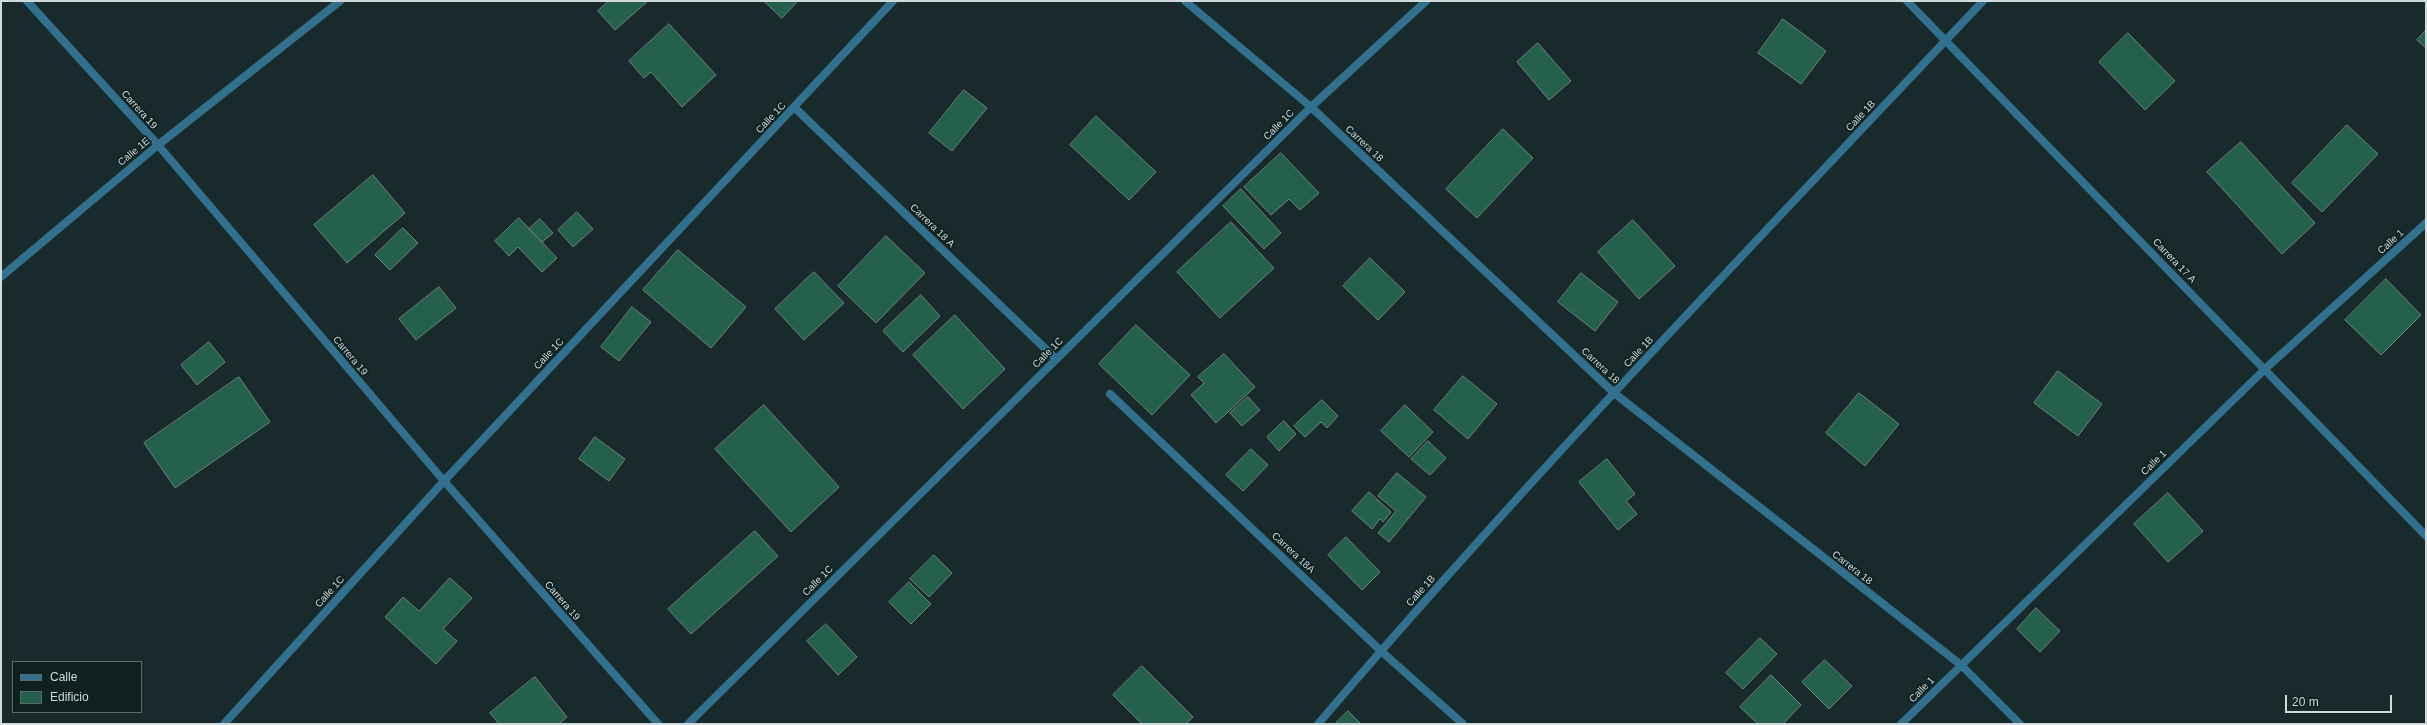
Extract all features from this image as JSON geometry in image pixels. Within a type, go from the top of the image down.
[{"type":"street","name":"Carrera 19","points":[[27,1],[158,145],[444,481],[658,724]]},
{"type":"street","name":"Calle 1E","points":[[1,277],[158,145],[340,1]]},
{"type":"street","name":"Calle 1C","points":[[224,724],[444,481],[893,1]]},
{"type":"street","name":"Carrera 18","points":[[1185,1],[1311,107],[1614,393],[1961,665],[2020,724]]},
{"type":"street","name":"Calle 1C","points":[[688,724],[1311,107],[1426,1]]},
{"type":"street","name":"Carrera 17 A","points":[[1907,1],[2426,536]]},
{"type":"street","name":"Calle 1B","points":[[1318,724],[1381,650],[1614,393],[1983,1]]},
{"type":"street","name":"Carrera 18 A","points":[[794,107],[1056,359]]},
{"type":"street","name":"Calle 1","points":[[1901,724],[2265,369],[2426,223]]},
{"type":"street","name":"Carrera 18A","points":[[1110,394],[1381,650],[1463,724]]},
{"type":"building","points":[[609,1],[648,1],[615,30],[598,11]]},
{"type":"building","points":[[764,1],[798,1],[782,18]]},
{"type":"building","points":[[1783,19],[1826,51],[1801,84],[1758,53]]},
{"type":"building","points":[[669,24],[716,75],[682,107],[651,72],[644,78],[629,61]]},
{"type":"building","points":[[2426,30],[2426,48],[2417,40]]},
{"type":"building","points":[[2128,33],[2175,81],[2145,110],[2099,62]]},
{"type":"building","points":[[1538,43],[1571,81],[1549,100],[1517,62]]},
{"type":"building","points":[[964,90],[987,108],[952,151],[929,133]]},
{"type":"building","points":[[1096,116],[1156,172],[1129,200],[1070,145]]},
{"type":"building","points":[[2347,125],[2378,154],[2322,212],[2292,183]]},
{"type":"building","points":[[1503,129],[1533,158],[1477,218],[1446,189]]},
{"type":"building","points":[[2241,142],[2315,223],[2282,254],[2207,172]]},
{"type":"building","points":[[1281,153],[1319,193],[1300,210],[1289,199],[1271,215],[1244,187]]},
{"type":"building","points":[[373,175],[405,213],[347,263],[314,225]]},
{"type":"building","points":[[1241,189],[1281,233],[1264,249],[1223,206]]},
{"type":"building","points":[[577,212],[593,229],[573,247],[558,230]]},
{"type":"building","points":[[519,218],[557,258],[542,272],[518,247],[509,256],[495,241]]},
{"type":"building","points":[[540,219],[553,233],[542,242],[529,229]]},
{"type":"building","points":[[1633,220],[1675,266],[1639,299],[1598,252]]},
{"type":"building","points":[[1231,222],[1274,268],[1220,318],[1177,272]]},
{"type":"building","points":[[403,228],[418,243],[390,270],[375,255]]},
{"type":"building","points":[[886,236],[925,273],[876,323],[838,286]]},
{"type":"building","points":[[678,250],[746,307],[711,348],[643,290]]},
{"type":"building","points":[[1370,258],[1405,292],[1378,320],[1343,286]]},
{"type":"building","points":[[814,272],[844,303],[804,340],[775,309]]},
{"type":"building","points":[[1581,273],[1618,302],[1595,331],[1558,302]]},
{"type":"building","points":[[2386,279],[2421,315],[2381,355],[2345,320]]},
{"type":"building","points":[[439,287],[456,308],[416,340],[399,319]]},
{"type":"building","points":[[921,295],[940,316],[903,352],[883,331]]},
{"type":"building","points":[[632,307],[651,322],[619,361],[601,347]]},
{"type":"building","points":[[955,315],[1005,369],[963,409],[913,355]]},
{"type":"building","points":[[1136,325],[1190,375],[1152,415],[1099,364]]},
{"type":"building","points":[[209,342],[225,362],[197,385],[181,365]]},
{"type":"building","points":[[1224,354],[1255,387],[1216,423],[1191,395],[1204,383],[1198,377]]},
{"type":"building","points":[[2058,371],[2102,404],[2078,436],[2034,403]]},
{"type":"building","points":[[1463,376],[1497,404],[1468,439],[1434,410]]},
{"type":"building","points":[[239,377],[270,422],[175,488],[144,443]]},
{"type":"building","points":[[1859,393],[1899,424],[1865,466],[1826,433]]},
{"type":"building","points":[[1248,397],[1260,410],[1242,426],[1230,413]]},
{"type":"building","points":[[1322,400],[1338,416],[1327,428],[1321,422],[1305,437],[1294,426]]},
{"type":"building","points":[[764,405],[839,487],[791,532],[715,449]]},
{"type":"building","points":[[1405,405],[1433,432],[1409,457],[1381,431]]},
{"type":"building","points":[[1284,421],[1296,434],[1279,451],[1267,437]]},
{"type":"building","points":[[595,437],[625,459],[609,481],[579,459]]},
{"type":"building","points":[[1428,441],[1446,458],[1430,475],[1411,459]]},
{"type":"building","points":[[1251,449],[1268,465],[1243,491],[1226,475]]},
{"type":"building","points":[[1607,459],[1635,494],[1626,501],[1637,514],[1618,530],[1579,482]]},
{"type":"building","points":[[1397,473],[1426,497],[1389,542],[1378,533],[1396,511],[1378,496]]},
{"type":"building","points":[[1369,492],[1391,512],[1383,522],[1380,519],[1372,529],[1352,511]]},
{"type":"building","points":[[2168,493],[2203,531],[2168,562],[2134,524]]},
{"type":"building","points":[[755,531],[778,556],[691,634],[668,609]]},
{"type":"building","points":[[1346,537],[1380,572],[1362,590],[1328,555]]},
{"type":"building","points":[[934,555],[952,573],[929,597],[910,579]]},
{"type":"building","points":[[450,578],[472,598],[443,629],[457,641],[436,664],[385,617],[403,597],[419,611]]},
{"type":"building","points":[[909,582],[931,604],[911,624],[889,602]]},
{"type":"building","points":[[2036,608],[2060,631],[2040,652],[2017,629]]},
{"type":"building","points":[[826,624],[857,657],[838,675],[807,641]]},
{"type":"building","points":[[1760,638],[1777,654],[1743,689],[1726,673]]},
{"type":"building","points":[[1825,660],[1852,686],[1829,709],[1802,682]]},
{"type":"building","points":[[1142,666],[1193,717],[1186,724],[1142,724],[1113,695]]},
{"type":"building","points":[[1771,675],[1801,705],[1783,724],[1758,724],[1740,707]]},
{"type":"building","points":[[535,677],[567,717],[559,724],[499,724],[490,713]]},
{"type":"building","points":[[1348,711],[1361,724],[1335,724]]}]
